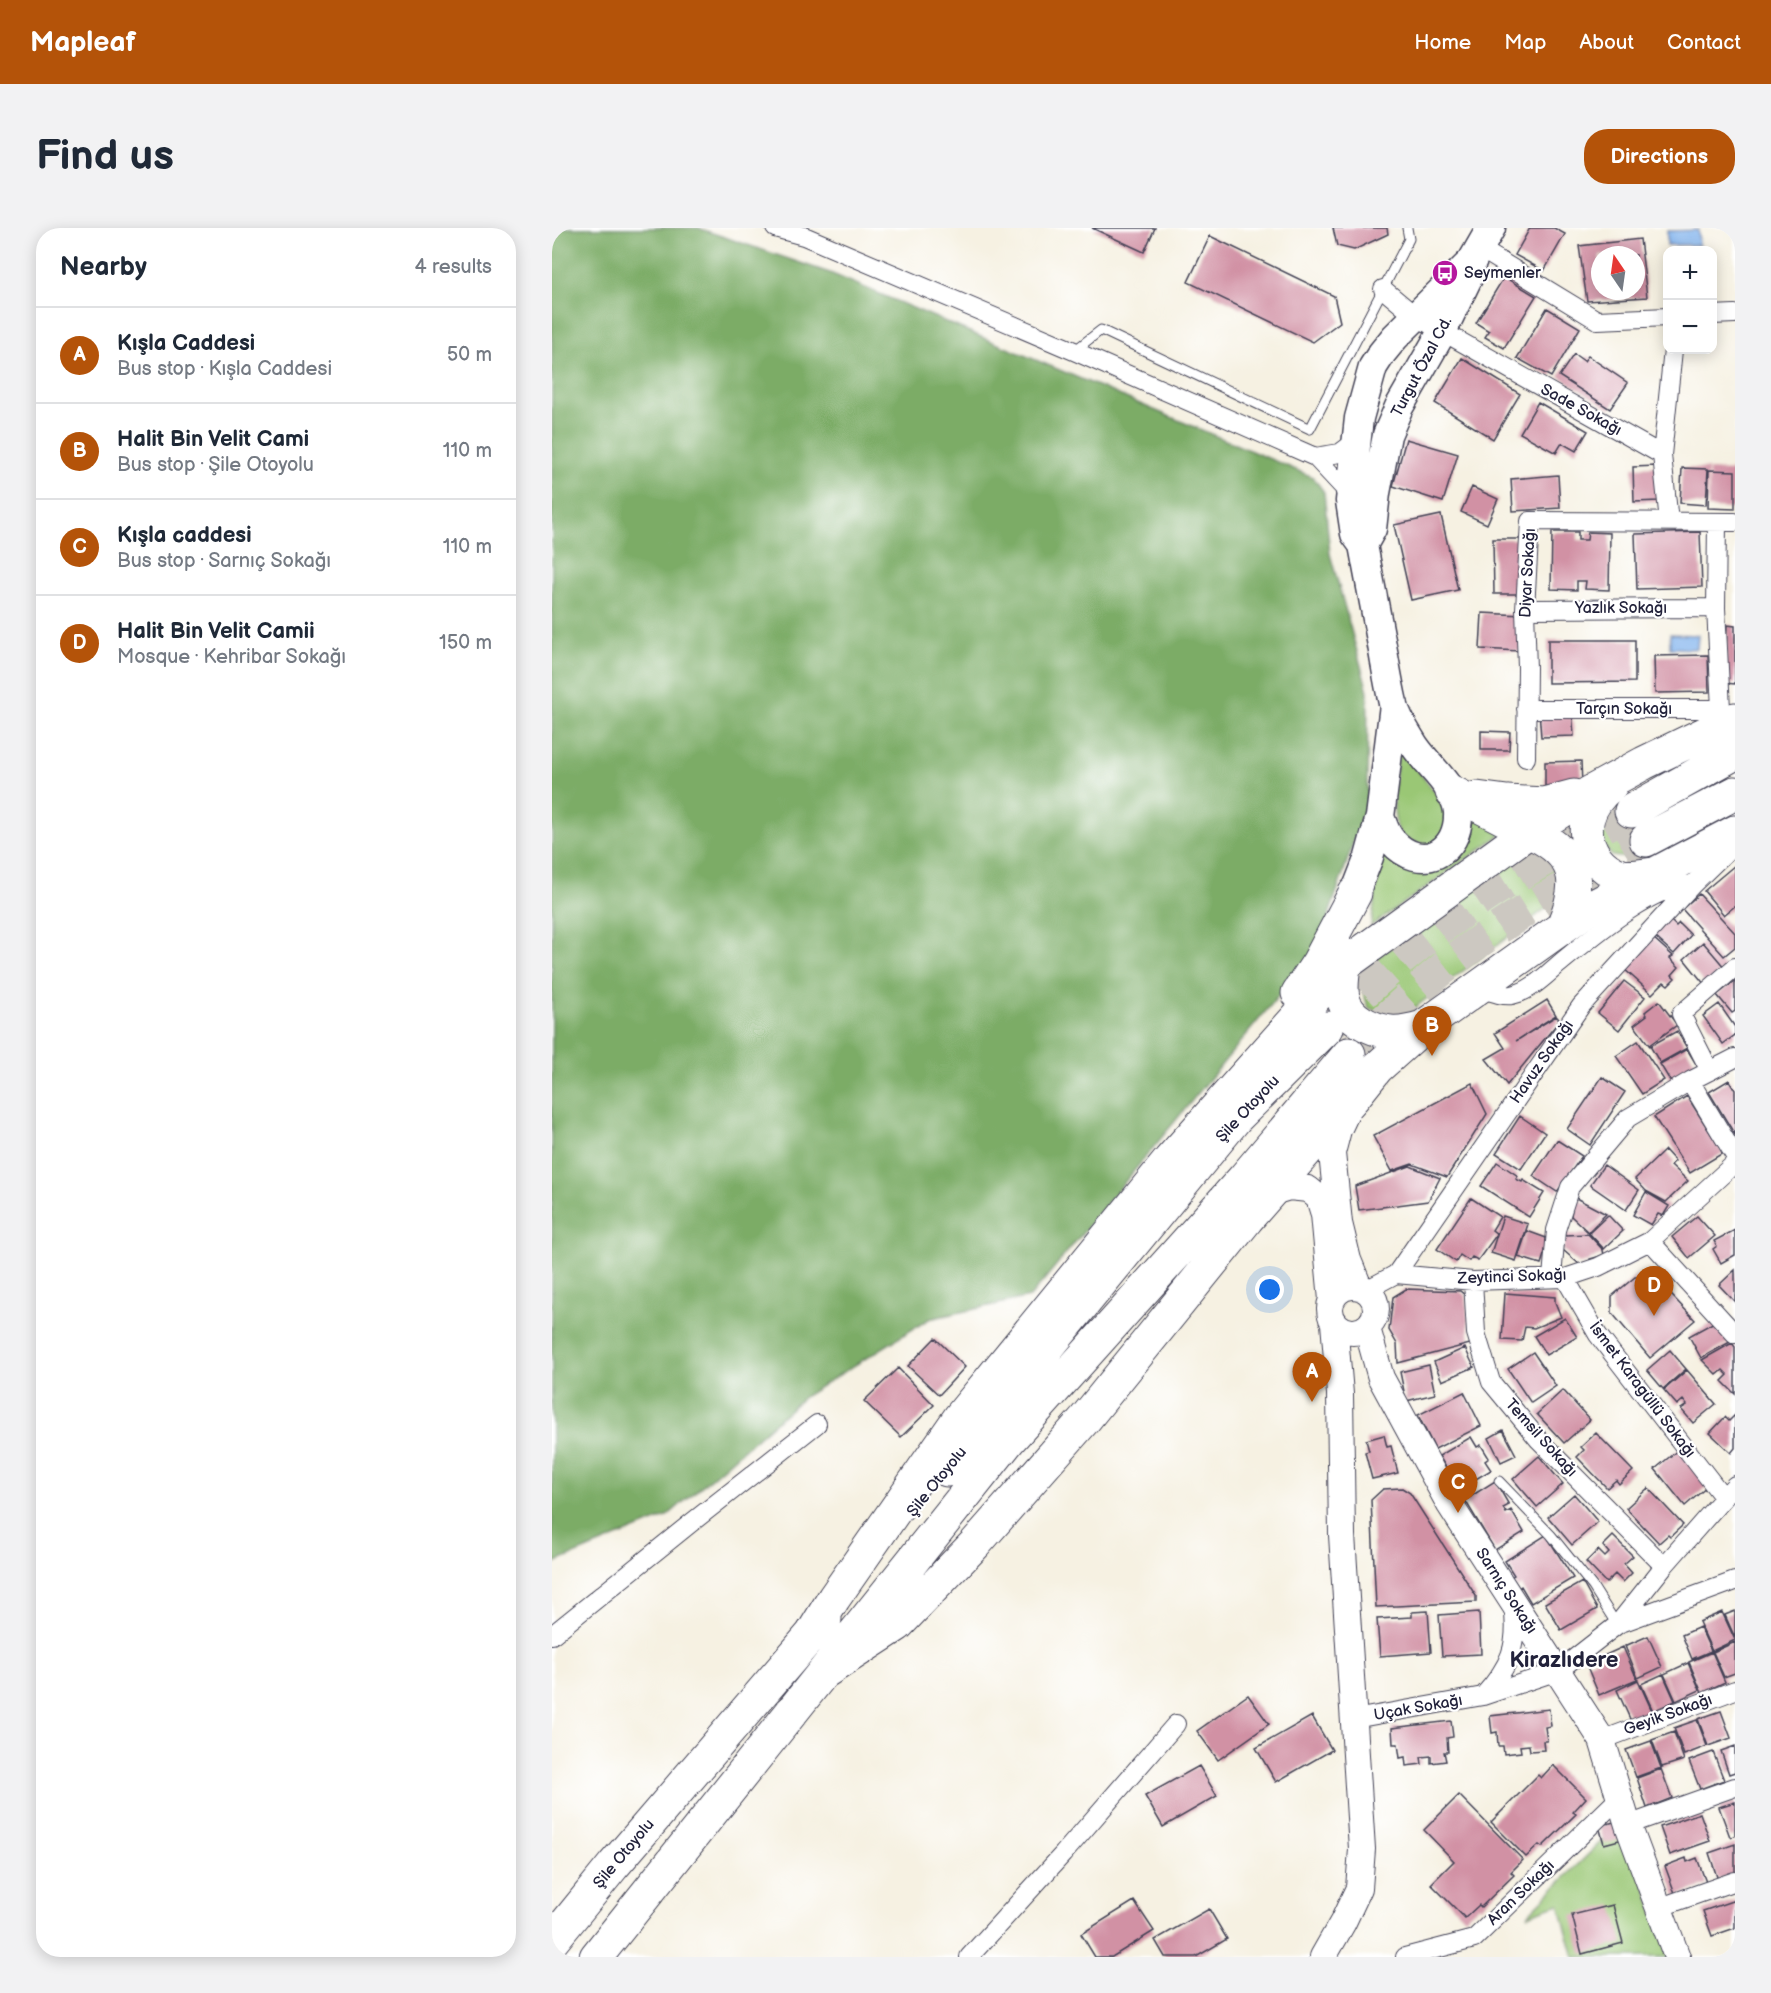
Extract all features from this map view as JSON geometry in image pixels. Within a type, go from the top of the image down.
[{"type":"highway","points":[[812,1634],[834,1598],[960,1417],[1170,1160],[1344,965],[1528,832],[1591,792],[1728,714]]},
{"type":"highway","points":[[1631,811],[1735,753]]},
{"type":"highway","points":[[1624,774],[1608,787],[1590,810],[1585,829],[1587,842],[1600,863],[1617,874],[1634,876],[1656,874]]},
{"type":"highway","points":[[1452,792],[1489,800],[1544,804],[1591,792]]},
{"type":"highway","points":[[1452,792],[1555,846],[1566,859],[1573,873],[1574,894],[1563,926]]},
{"type":"highway","points":[[1646,840],[1735,793]]},
{"type":"highway","points":[[823,1673],[897,1625],[975,1544],[1085,1419],[1269,1193],[1377,1068],[1423,1027],[1476,987],[1588,909],[1735,832]]},
{"type":"highway","points":[[1355,892],[1342,985],[1343,999],[1350,1015],[1360,1022],[1390,1032],[1423,1027]]},
{"type":"highway","points":[[1244,1075],[1309,978],[1355,892]]},
{"type":"highway","name":"Şile Otoyolu","points":[[552,1941],[613,1866],[812,1634],[1236,1118],[1327,1028]]},
{"type":"highway","name":"Şile Otoyolu","points":[[597,1957],[1009,1440],[1245,1177],[1349,1054]]},
{"type":"main road","name":"Turgut Özal Cd.","points":[[1394,705],[1363,545],[1355,534],[1350,501],[1359,418],[1373,367],[1382,353],[1481,246]]},
{"type":"main road","name":"Turgut Özal Cd.","points":[[1363,545],[1372,528],[1387,435],[1399,407],[1442,332],[1481,246]]},
{"type":"main road","points":[[1380,817],[1390,840],[1404,852],[1421,857],[1440,854],[1452,842],[1457,825],[1458,810],[1452,792],[1412,742],[1394,705]]},
{"type":"main road","points":[[1355,892],[1369,856],[1380,817],[1394,705]]},
{"type":"street","points":[[775,228],[805,232],[1316,457],[1343,487],[1350,501]]},
{"type":"street","points":[[1481,246],[1597,320],[1663,317]]},
{"type":"street","name":"Sade Sokağı","points":[[1383,289],[1415,316],[1662,455]]},
{"type":"street","points":[[1717,315],[1735,314]]},
{"type":"street","points":[[1669,522],[1662,455],[1673,354]]},
{"type":"street","points":[[1316,457],[1340,453],[1356,441]]},
{"type":"street","name":"Diyar Sokağı","points":[[1526,758],[1525,609],[1530,521],[1726,522]]},
{"type":"street","points":[[1726,522],[1716,608],[1728,714]]},
{"type":"street","name":"Yazlık Sokağı","points":[[1525,609],[1716,608]]},
{"type":"street","name":"Tarçın Sokağı","points":[[1526,709],[1728,714]]},
{"type":"street","name":"Havuz Sokağı","points":[[1363,1288],[1396,1274],[1581,1006],[1693,884],[1735,846]]},
{"type":"street","points":[[1476,987],[1510,996],[1530,988],[1621,916],[1659,893],[1683,884],[1693,884]]},
{"type":"street","points":[[1710,1071],[1681,1014],[1735,968]]},
{"type":"street","points":[[1558,1278],[1556,1230],[1570,1187],[1628,1118],[1690,1081],[1735,1058]]},
{"type":"street","points":[[1690,1081],[1735,1156]]},
{"type":"street","points":[[1353,1098],[1338,1130],[1332,1153],[1339,1223],[1348,1260],[1363,1288],[1375,1301],[1377,1309],[1372,1323],[1367,1328],[1361,1331],[1346,1332],[1333,1311],[1336,1293],[1351,1286],[1363,1288]]},
{"type":"street","name":"Zeytinci Sokağı","points":[[1396,1274],[1473,1281],[1558,1278],[1598,1267],[1650,1241],[1735,1163]]},
{"type":"street","points":[[1269,1193],[1289,1187],[1308,1189],[1319,1198],[1324,1214],[1340,1394],[1342,1535],[1362,1849],[1359,1888],[1323,1957]]},
{"type":"street","points":[[1650,1241],[1735,1334]]},
{"type":"street","name":"İsmet Karagüllü Sokağı","points":[[1558,1278],[1598,1335],[1730,1492]]},
{"type":"street","name":"Temsil Sokağı","points":[[1473,1281],[1476,1333],[1491,1382],[1539,1440],[1664,1566]]},
{"type":"street","name":"Sarnıç Sokağı","points":[[1367,1328],[1381,1378],[1450,1505],[1602,1740],[1628,1825],[1677,1957]]},
{"type":"street","points":[[1340,1394],[1347,1382],[1355,1376],[1367,1374],[1381,1378]]},
{"type":"street","points":[[552,1635],[817,1424]]},
{"type":"street","points":[[1617,1625],[1664,1566],[1730,1492]]},
{"type":"street","points":[[1617,1625],[1735,1581]]},
{"type":"street","name":"Uçak Sokağı","points":[[1483,1696],[1502,1675],[1514,1646],[1516,1624],[1512,1601]]},
{"type":"street","name":"Uçak Sokağı","points":[[1354,1719],[1483,1696],[1558,1671],[1617,1625]]},
{"type":"street","name":"Geyik Sokağı","points":[[1602,1740],[1735,1690]]},
{"type":"street","points":[[969,1957],[1071,1845],[1176,1724]]},
{"type":"street","points":[[1628,1825],[1735,1788]]},
{"type":"street","name":"Aran Sokağı","points":[[1405,1957],[1474,1939],[1620,1797]]},
{"type":"street","points":[[1658,1908],[1735,1881]]},
{"type":"lane","points":[[1074,351],[1101,330],[1310,429],[1409,239],[1407,228]]},
{"type":"lane","points":[[1499,1481],[1551,1535],[1593,1587],[1617,1625]]},
{"type":"green space","points":[[552,228],[698,228],[830,273],[1313,477],[1324,492],[1330,554],[1368,691],[1367,802],[1318,948],[1030,1297],[929,1319],[805,1396],[666,1517],[552,1564]]},
{"type":"green space","points":[[1399,747],[1447,807],[1447,828],[1436,844],[1411,841],[1404,838],[1399,831],[1395,820],[1394,795]]},
{"type":"green space","points":[[1622,793],[1653,854],[1636,859],[1612,856],[1600,842],[1602,808]]},
{"type":"green space","points":[[1469,812],[1506,831],[1371,926],[1382,849],[1413,869]]},
{"type":"green space","points":[[1522,845],[1550,854],[1562,882],[1553,903],[1410,1011],[1387,1014],[1369,1008],[1364,986],[1369,964]]},
{"type":"green space","points":[[1623,1820],[1669,1957],[1574,1957],[1559,1904],[1527,1915]]},
{"type":"water","points":[[1698,230],[1699,245],[1667,245],[1667,231]]},
{"type":"water","points":[[1670,634],[1698,635],[1697,649],[1670,648]]},
{"type":"building","points":[[1092,228],[1155,228],[1144,252]]},
{"type":"building","points":[[1333,228],[1387,228],[1388,234],[1354,250],[1337,246]]},
{"type":"building","points":[[1530,228],[1554,228],[1565,234],[1544,271],[1515,255]]},
{"type":"building","points":[[1210,236],[1334,296],[1340,322],[1313,342],[1188,282]]},
{"type":"building","points":[[1640,239],[1641,246],[1591,246],[1591,300],[1602,300],[1587,301],[1579,246]]},
{"type":"building","points":[[1504,277],[1536,296],[1504,348],[1485,337],[1489,331],[1476,323]]},
{"type":"building","points":[[1547,308],[1580,328],[1551,377],[1517,358]]},
{"type":"building","points":[[1574,354],[1584,361],[1588,356],[1628,383],[1610,409],[1559,376]]},
{"type":"building","points":[[1462,358],[1520,394],[1493,439],[1435,403]]},
{"type":"building","points":[[1538,402],[1588,431],[1576,451],[1562,443],[1556,453],[1520,433]]},
{"type":"building","points":[[1406,439],[1458,454],[1443,502],[1393,486]]},
{"type":"building","points":[[1657,466],[1659,501],[1634,502],[1633,467]]},
{"type":"building","points":[[1682,468],[1708,469],[1706,505],[1680,503]]},
{"type":"building","points":[[1709,470],[1735,471],[1735,509],[1708,508]]},
{"type":"building","points":[[1558,475],[1560,508],[1513,511],[1511,479]]},
{"type":"building","points":[[1472,487],[1498,499],[1487,524],[1461,512]]},
{"type":"building","points":[[1441,515],[1458,590],[1411,600],[1394,525]]},
{"type":"building","points":[[1552,532],[1578,532],[1578,540],[1587,540],[1588,532],[1610,533],[1609,590],[1585,589],[1586,581],[1577,581],[1577,590],[1551,589]]},
{"type":"building","points":[[1700,532],[1702,587],[1637,589],[1635,534]]},
{"type":"building","points":[[1493,539],[1522,539],[1523,594],[1494,594]]},
{"type":"building","points":[[1482,613],[1522,615],[1520,651],[1480,649]]},
{"type":"building","points":[[1727,625],[1735,626],[1735,684],[1725,683]]},
{"type":"building","points":[[1548,640],[1635,640],[1635,682],[1548,683]]},
{"type":"building","points":[[1708,655],[1709,692],[1655,693],[1654,656]]},
{"type":"building","points":[[1572,710],[1574,736],[1541,737],[1539,711]]},
{"type":"building","points":[[1481,731],[1510,732],[1509,750],[1481,750]]},
{"type":"building","points":[[1581,761],[1582,785],[1545,786],[1545,762]]},
{"type":"building","points":[[1735,865],[1735,906],[1724,915],[1704,891]]},
{"type":"building","points":[[1699,894],[1735,933],[1735,947],[1724,956],[1682,909]]},
{"type":"building","points":[[1668,918],[1676,926],[1679,923],[1691,935],[1674,954],[1653,935]]},
{"type":"building","points":[[1652,937],[1673,956],[1670,958],[1679,967],[1672,975],[1675,978],[1668,985],[1664,982],[1652,994],[1623,968]]},
{"type":"building","points":[[1703,942],[1725,968],[1705,985],[1684,959]]},
{"type":"building","points":[[1624,981],[1645,997],[1619,1030],[1598,1013]]},
{"type":"building","points":[[1735,981],[1735,1011],[1732,1013],[1717,995]]},
{"type":"building","points":[[1547,1000],[1556,1015],[1516,1041],[1556,1016],[1560,1020],[1507,1085],[1486,1059],[1505,1048],[1495,1033]]},
{"type":"building","points":[[1659,1001],[1677,1025],[1649,1045],[1634,1025]]},
{"type":"building","points":[[1719,1004],[1735,1027],[1735,1035],[1723,1044],[1703,1016]]},
{"type":"building","points":[[1677,1031],[1687,1048],[1660,1063],[1650,1046]]},
{"type":"building","points":[[1638,1041],[1664,1080],[1642,1094],[1616,1056]]},
{"type":"building","points":[[1687,1049],[1699,1069],[1672,1084],[1660,1064]]},
{"type":"building","points":[[1602,1077],[1625,1092],[1590,1145],[1567,1129]]},
{"type":"building","points":[[1729,1080],[1735,1090],[1735,1135],[1709,1092]]},
{"type":"building","points":[[1472,1083],[1487,1114],[1447,1177],[1412,1164],[1392,1171],[1373,1136]]},
{"type":"building","points":[[1687,1096],[1723,1153],[1690,1173],[1654,1117]]},
{"type":"building","points":[[1520,1116],[1545,1133],[1521,1169],[1496,1153]]},
{"type":"building","points":[[1557,1140],[1582,1156],[1557,1192],[1533,1176]]},
{"type":"building","points":[[1665,1150],[1675,1161],[1671,1165],[1688,1181],[1666,1202],[1646,1191],[1635,1179]]},
{"type":"building","points":[[1497,1162],[1518,1176],[1516,1179],[1522,1182],[1523,1180],[1544,1193],[1529,1217],[1481,1186]]},
{"type":"building","points":[[1604,1165],[1639,1190],[1626,1210],[1590,1185]]},
{"type":"building","points":[[1410,1166],[1440,1178],[1428,1201],[1359,1210],[1355,1186]]},
{"type":"building","points":[[1646,1192],[1669,1206],[1663,1216],[1658,1214],[1651,1225],[1633,1215]]},
{"type":"building","points":[[1574,1197],[1606,1214],[1588,1232],[1571,1216]]},
{"type":"building","points":[[1471,1198],[1500,1217],[1492,1230],[1497,1234],[1478,1260],[1472,1257],[1469,1261],[1460,1255],[1456,1262],[1437,1249]]},
{"type":"building","points":[[1608,1215],[1623,1231],[1604,1249],[1589,1233]]},
{"type":"building","points":[[1503,1216],[1528,1224],[1516,1261],[1491,1253]]},
{"type":"building","points":[[1697,1216],[1715,1236],[1689,1258],[1672,1237]]},
{"type":"building","points":[[1735,1230],[1735,1255],[1721,1263],[1713,1249],[1717,1246],[1714,1241]]},
{"type":"building","points":[[1527,1231],[1549,1239],[1541,1264],[1518,1257]]},
{"type":"building","points":[[1588,1234],[1603,1250],[1604,1255],[1590,1259],[1590,1262],[1579,1264],[1563,1250],[1565,1235]]},
{"type":"building","points":[[1735,1270],[1735,1302],[1719,1285]]},
{"type":"building","points":[[1635,1277],[1654,1277],[1695,1320],[1650,1358],[1612,1313],[1612,1296]]},
{"type":"building","points":[[1406,1289],[1460,1291],[1466,1296],[1470,1344],[1398,1363],[1397,1344],[1389,1330],[1393,1297]]},
{"type":"building","points":[[1505,1293],[1555,1297],[1561,1317],[1534,1328],[1525,1327],[1522,1341],[1502,1340]]},
{"type":"building","points":[[1565,1318],[1577,1337],[1546,1355],[1534,1336]]},
{"type":"building","points":[[1718,1320],[1730,1342],[1701,1358],[1689,1336]]},
{"type":"building","points":[[935,1338],[965,1367],[939,1395],[908,1366]]},
{"type":"building","points":[[1732,1343],[1735,1347],[1735,1394],[1722,1381],[1728,1375],[1723,1370],[1717,1375],[1702,1360]]},
{"type":"building","points":[[1465,1348],[1474,1367],[1442,1381],[1434,1362]]},
{"type":"building","points":[[1670,1350],[1686,1369],[1663,1389],[1647,1370]]},
{"type":"building","points":[[1533,1352],[1556,1386],[1531,1403],[1508,1369]]},
{"type":"building","points":[[1429,1365],[1435,1394],[1406,1401],[1400,1372]]},
{"type":"building","points":[[898,1368],[934,1405],[901,1437],[864,1401]]},
{"type":"building","points":[[1687,1370],[1716,1404],[1693,1423],[1681,1409],[1687,1405],[1683,1400],[1677,1405],[1664,1390]]},
{"type":"building","points":[[1563,1390],[1590,1420],[1564,1443],[1537,1414]]},
{"type":"building","points":[[1464,1392],[1481,1426],[1435,1449],[1418,1415]]},
{"type":"building","points":[[1735,1415],[1735,1448],[1731,1453],[1710,1433],[1725,1417],[1729,1421]]},
{"type":"building","points":[[1503,1430],[1516,1455],[1501,1462],[1489,1438]]},
{"type":"building","points":[[1596,1433],[1633,1471],[1619,1484],[1616,1480],[1607,1488],[1577,1457],[1584,1450],[1581,1447]]},
{"type":"building","points":[[1384,1435],[1387,1447],[1391,1446],[1398,1473],[1372,1479],[1365,1452],[1369,1451],[1366,1440]]},
{"type":"building","points":[[1471,1437],[1477,1447],[1481,1445],[1489,1458],[1485,1461],[1491,1470],[1459,1489],[1439,1456]]},
{"type":"building","points":[[1679,1449],[1708,1486],[1685,1506],[1655,1469]]},
{"type":"building","points":[[1539,1456],[1563,1484],[1537,1507],[1513,1479]]},
{"type":"building","points":[[1495,1481],[1509,1505],[1503,1508],[1506,1513],[1511,1510],[1524,1532],[1495,1550],[1465,1500]]},
{"type":"building","points":[[1402,1488],[1410,1493],[1476,1596],[1476,1602],[1376,1607],[1371,1500],[1383,1489]]},
{"type":"building","points":[[1648,1488],[1683,1525],[1659,1543],[1626,1508]]},
{"type":"building","points":[[1574,1494],[1598,1522],[1572,1545],[1548,1517]]},
{"type":"building","points":[[1546,1535],[1573,1578],[1531,1603],[1521,1586],[1517,1589],[1511,1577],[1514,1575],[1505,1561]]},
{"type":"building","points":[[1613,1536],[1633,1556],[1624,1564],[1632,1573],[1623,1582],[1615,1574],[1606,1583],[1586,1562],[1598,1550],[1605,1557],[1609,1553],[1603,1546]]},
{"type":"building","points":[[1582,1582],[1597,1609],[1561,1630],[1545,1603]]},
{"type":"building","points":[[1428,1611],[1431,1652],[1380,1656],[1377,1619],[1412,1617],[1412,1612]]},
{"type":"building","points":[[1735,1611],[1735,1638],[1725,1615]]},
{"type":"building","points":[[1479,1612],[1481,1654],[1442,1656],[1439,1615]]},
{"type":"building","points":[[1722,1612],[1735,1640],[1712,1651],[1699,1622]]},
{"type":"building","points":[[1700,1627],[1711,1651],[1692,1659],[1682,1635]]},
{"type":"building","points":[[1648,1636],[1662,1667],[1638,1678],[1625,1646]]},
{"type":"building","points":[[1735,1642],[1735,1673],[1724,1677],[1713,1652]]},
{"type":"building","points":[[1623,1647],[1637,1679],[1599,1695],[1586,1664]]},
{"type":"building","points":[[1712,1652],[1725,1682],[1702,1693],[1689,1662]]},
{"type":"building","points":[[1688,1663],[1700,1690],[1676,1701],[1664,1674]]},
{"type":"building","points":[[1663,1674],[1675,1701],[1653,1711],[1641,1684]]},
{"type":"building","points":[[1638,1680],[1652,1711],[1631,1721],[1617,1690]]},
{"type":"building","points":[[1248,1695],[1269,1724],[1218,1760],[1197,1731]]},
{"type":"building","points":[[1549,1709],[1551,1726],[1545,1727],[1547,1741],[1543,1741],[1544,1750],[1530,1751],[1529,1745],[1520,1746],[1521,1752],[1504,1754],[1503,1746],[1498,1746],[1497,1732],[1492,1733],[1490,1716]]},
{"type":"building","points":[[1721,1711],[1731,1738],[1708,1746],[1698,1719]]},
{"type":"building","points":[[1312,1716],[1332,1750],[1276,1782],[1256,1748]]},
{"type":"building","points":[[1697,1720],[1707,1746],[1684,1755],[1674,1728]]},
{"type":"building","points":[[1451,1721],[1453,1737],[1447,1738],[1448,1752],[1444,1752],[1446,1761],[1431,1763],[1431,1756],[1421,1757],[1422,1764],[1406,1766],[1405,1757],[1400,1758],[1398,1744],[1393,1744],[1392,1728]]},
{"type":"building","points":[[1674,1732],[1684,1760],[1662,1767],[1652,1740]]},
{"type":"building","points":[[1651,1741],[1661,1768],[1636,1777],[1626,1750]]},
{"type":"building","points":[[1735,1746],[1735,1772],[1729,1774],[1721,1751]]},
{"type":"building","points":[[1713,1752],[1724,1780],[1700,1789],[1689,1761]]},
{"type":"building","points":[[1553,1765],[1586,1798],[1573,1812],[1576,1814],[1542,1847],[1539,1845],[1526,1857],[1491,1822],[1538,1775],[1541,1778]]},
{"type":"building","points":[[1199,1766],[1217,1796],[1163,1827],[1145,1796]]},
{"type":"building","points":[[1661,1769],[1672,1798],[1647,1808],[1637,1778]]},
{"type":"building","points":[[1459,1795],[1523,1860],[1511,1872],[1514,1875],[1481,1907],[1479,1905],[1465,1918],[1431,1884],[1454,1861],[1424,1830]]},
{"type":"building","points":[[1735,1802],[1735,1836],[1730,1837],[1719,1807]]},
{"type":"building","points":[[1700,1813],[1710,1841],[1670,1855],[1660,1827]]},
{"type":"building","points":[[1618,1821],[1623,1839],[1604,1844],[1599,1826]]},
{"type":"building","points":[[1735,1844],[1735,1874],[1718,1880],[1709,1853]]},
{"type":"building","points":[[1686,1858],[1687,1862],[1697,1858],[1707,1885],[1676,1896],[1665,1866]]},
{"type":"building","points":[[1735,1900],[1735,1928],[1712,1936],[1703,1911]]},
{"type":"building","points":[[1134,1901],[1154,1931],[1112,1957],[1095,1957],[1081,1934]]},
{"type":"building","points":[[1613,1905],[1623,1943],[1582,1954],[1572,1915]]},
{"type":"building","points":[[1209,1909],[1227,1939],[1196,1957],[1165,1957],[1155,1940]]},
{"type":"tunnel","points":[[1328,1027],[1394,966],[1465,910],[1526,871],[1631,811]]},
{"type":"tunnel","points":[[1349,1054],[1421,988],[1466,951],[1577,879],[1646,840]]},
{"type":"place","name":"Seymenler","points":[[1445,273]]},
{"type":"place","name":"Halit Bin Velit Cami","points":[[1432,1056]]},
{"type":"place","name":"Halit Bin Velit Camii","points":[[1654,1316]]},
{"type":"place","name":"Kışla Caddesi","points":[[1312,1402]]},
{"type":"place","name":"Kışla caddesi","points":[[1458,1513]]},
{"type":"district","name":"Kirazlıdere","points":[[1564,1660]]}]
